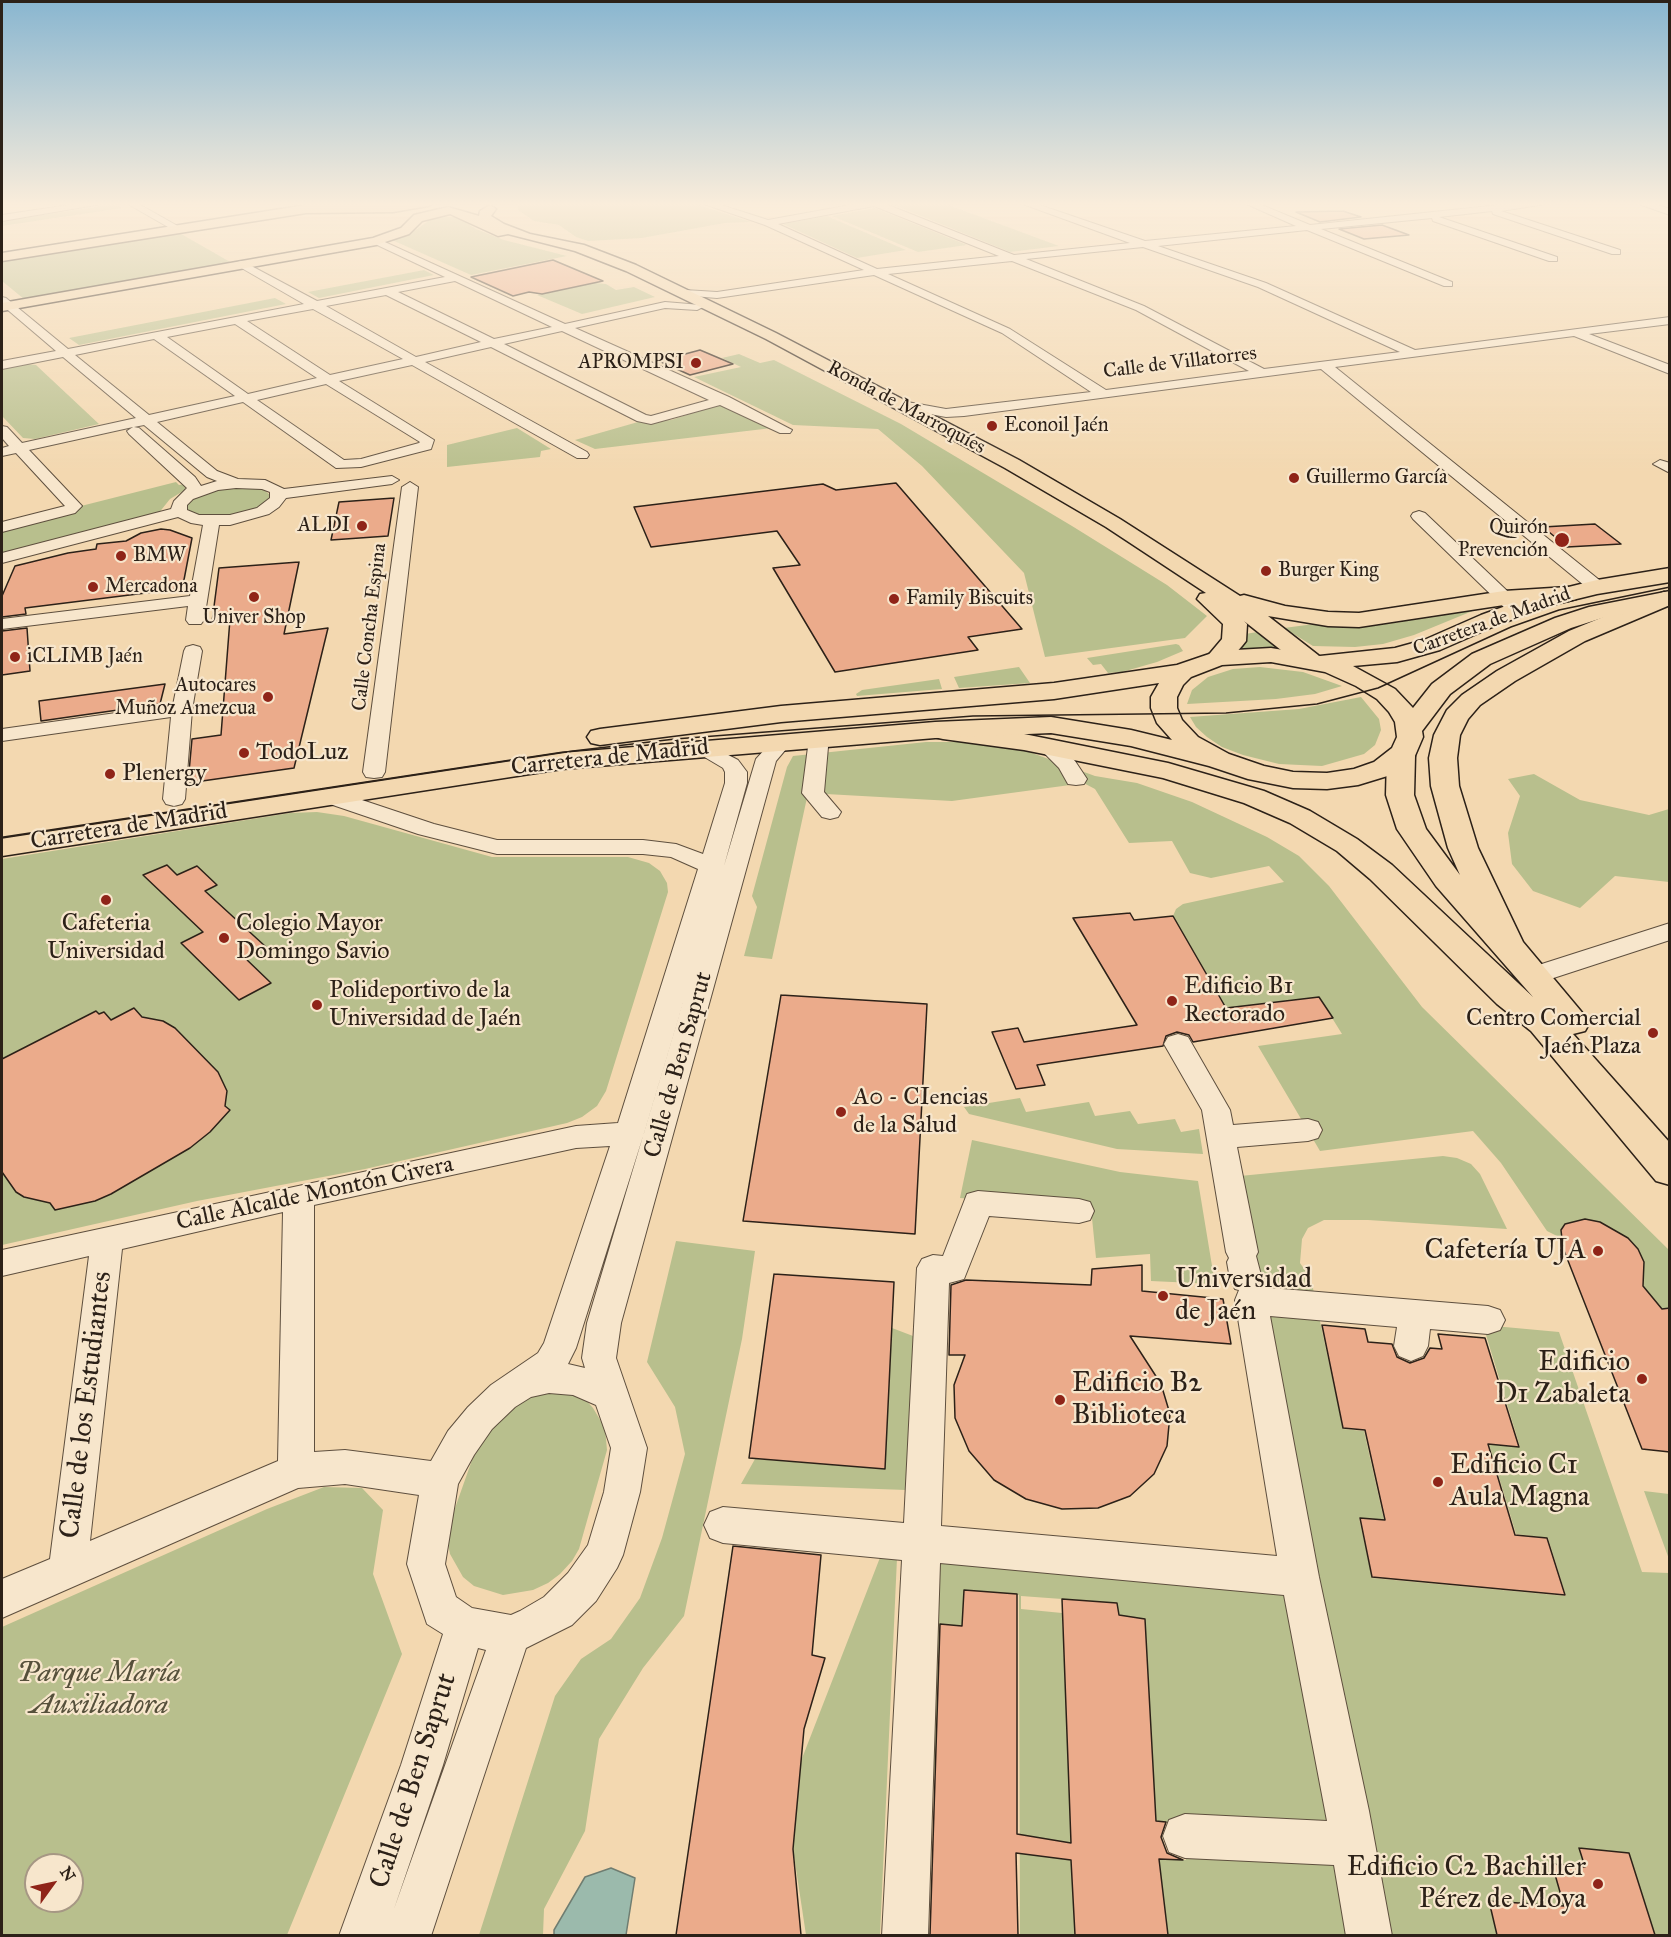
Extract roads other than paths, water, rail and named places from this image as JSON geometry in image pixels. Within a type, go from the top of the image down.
[{"type":"main road","points":[[4,304],[67,293]]},
{"type":"main road","name":"Ronda de Marroquíes","points":[[666,293],[675,298],[707,302],[902,405],[943,419],[1012,464],[1113,523],[1226,596],[1311,661]]},
{"type":"main road","name":"Ronda de Marroquíes","points":[[667,293],[675,298]]},
{"type":"main road","name":"Ronda de Marroquíes","points":[[707,302],[1093,524],[1216,605],[1235,624],[1234,641],[1218,658]]},
{"type":"main road","name":"Carretera de Madrid","points":[[2,826],[652,729],[791,713],[1054,691],[1182,672],[1218,658],[1257,655],[1311,661],[1397,655],[1432,645],[1503,596],[1558,594],[1597,587],[1668,591]]},
{"type":"main road","points":[[1509,947],[1463,848],[1452,811],[1445,786],[1443,758],[1447,735],[1456,716],[1471,700],[1506,676],[1577,636],[1668,591]]},
{"type":"main road","name":"Carretera de Madrid","points":[[1406,742],[1441,689],[1481,659],[1563,623],[1668,591]]},
{"type":"main road","points":[[1226,596],[1263,608],[1328,619],[1359,620],[1503,596]]},
{"type":"main road","points":[[1311,661],[1347,672],[1378,688],[1400,708],[1406,742],[1400,795],[1412,829],[1447,879],[1509,947],[1670,1135]]},
{"type":"main road","points":[[1182,672],[1165,692],[1163,703],[1166,715],[1184,739],[1219,760],[1258,774],[1349,823],[1408,866],[1670,1170]]},
{"type":"main road","name":"Carretera de Madrid","points":[[2,847],[562,761],[935,730],[1051,725],[1131,738],[1219,760]]},
{"type":"main road","points":[[935,730],[981,735],[1168,771],[1254,797],[1300,818],[1347,845],[1381,872],[1509,996],[1544,1023]]},
{"type":"main road","points":[[1258,774],[1305,781],[1349,779],[1384,768],[1406,742]]},
{"type":"street","points":[[293,293],[582,455]]},
{"type":"street","points":[[2,365],[374,293]]},
{"type":"street","points":[[392,293],[642,418],[661,417],[724,400]]},
{"type":"street","points":[[491,293],[785,430]]},
{"type":"street","points":[[707,302],[755,293]]},
{"type":"street","points":[[922,293],[1006,331],[1102,393]]},
{"type":"street","points":[[1102,293],[1140,308],[1262,373]]},
{"type":"street","points":[[1281,293],[1415,354]]},
{"type":"street","points":[[2,452],[121,420],[147,420],[566,327],[675,298]]},
{"type":"street","points":[[4,304],[212,474],[236,483]]},
{"type":"street","points":[[156,335],[341,465],[361,463],[426,446],[427,440],[328,380],[237,320]]},
{"type":"street","name":"Calle de Villatorres","points":[[943,419],[1102,393],[1670,320]]},
{"type":"street","points":[[1575,333],[1670,370]]},
{"type":"street","points":[[29,341],[63,371]]},
{"type":"street","points":[[1324,365],[1597,587]]},
{"type":"street","points":[[121,420],[190,480],[195,488],[179,504],[179,512]]},
{"type":"street","points":[[2,430],[74,506],[69,510],[2,527]]},
{"type":"street","points":[[279,494],[392,480]]},
{"type":"street","points":[[188,496],[205,489],[236,483],[265,485],[277,490],[279,494]]},
{"type":"street","name":"Calle Concha Espina","points":[[374,772],[410,487]]},
{"type":"street","points":[[2,558],[179,512],[191,519],[212,521],[230,520],[256,514],[273,504],[279,494]]},
{"type":"street","points":[[1419,516],[1503,596],[1511,589],[1558,594]]},
{"type":"street","points":[[195,620],[212,521]]},
{"type":"street","points":[[2,624],[198,600]]},
{"type":"street","points":[[174,799],[182,710],[193,651]]},
{"type":"street","points":[[2,735],[182,710]]},
{"type":"street","name":"Calle de Ben Saprut","points":[[408,1935],[511,1635],[558,1611],[582,1587],[604,1555],[622,1492],[629,1448],[599,1358],[604,1323],[766,759],[782,742]]},
{"type":"street","points":[[818,747],[813,793],[830,812]]},
{"type":"street","name":"Calle de Ben Saprut","points":[[440,1480],[461,1443],[480,1418],[503,1396],[550,1364],[559,1348],[629,1133],[736,783],[736,772],[729,762],[703,748]]},
{"type":"street","points":[[329,796],[426,829],[497,847],[643,847],[676,851],[712,866]]},
{"type":"street","points":[[1532,976],[1670,931]]},
{"type":"street","points":[[1178,1044],[1216,1110],[1244,1264]]},
{"type":"street","points":[[1221,1137],[1308,1130]]},
{"type":"street","name":"Calle Alcalde Montón Civera","points":[[2,1263],[576,1137],[629,1133]]},
{"type":"street","points":[[296,1471],[299,1196]]},
{"type":"street","points":[[905,1935],[933,1268],[953,1270],[978,1203],[1079,1212]]},
{"type":"street","name":"Calle de los Estudiantes","points":[[68,1570],[107,1240]]},
{"type":"street","points":[[1369,1935],[1300,1576],[1251,1300],[1414,1330],[1488,1320]]},
{"type":"street","points":[[523,1383],[549,1378],[573,1380],[592,1385],[610,1395]]},
{"type":"street","points":[[2,1599],[296,1471],[345,1467],[440,1480],[426,1564],[441,1610],[465,1626],[511,1635]]},
{"type":"street","points":[[723,1525],[1300,1576]]},
{"type":"street","name":"Calle de Ben Saprut","points":[[362,1935],[422,1765],[465,1626]]},
{"type":"street","points":[[1185,1836],[1353,1844]]},
{"type":"tram line","points":[[2,838],[573,751],[675,739],[973,716],[1226,713],[1317,704],[1378,688],[1511,627],[1559,610],[1670,587]]},
{"type":"place","name":"APROMPSI","points":[[696,363]]},
{"type":"place","name":"Econoil Jaén","points":[[992,426]]},
{"type":"place","name":"Guillermo García","points":[[1294,478]]},
{"type":"place","name":"ALDI","points":[[362,526]]},
{"type":"place","name":"Quirón Prevención","points":[[1562,540]]},
{"type":"place","name":"BMW","points":[[121,556]]},
{"type":"place","name":"Burger King","points":[[1266,571]]},
{"type":"place","name":"Mercadona","points":[[93,587]]},
{"type":"place","name":"Univer Shop","points":[[254,597]]},
{"type":"place","name":"Family Biscuits","points":[[894,599]]},
{"type":"place","name":"iCLIMB Jaén","points":[[15,657]]},
{"type":"place","name":"Autocares Muñoz Amezcua","points":[[268,697]]},
{"type":"place","name":"TodoLuz","points":[[244,753]]},
{"type":"place","name":"Plenergy","points":[[110,774]]},
{"type":"place","name":"Cafeteria Universidad","points":[[106,900]]},
{"type":"place","name":"Colegio Mayor Domingo Savio","points":[[224,938]]},
{"type":"place","name":"Edificio B1 Rectorado","points":[[1172,1001]]},
{"type":"place","name":"Polideportivo de la Universidad de Jaén","points":[[317,1005]]},
{"type":"place","name":"Centro Comercial Jaén Plaza","points":[[1653,1033]]},
{"type":"place","name":"A0 - CIencias de la Salud","points":[[841,1112]]},
{"type":"place","name":"Cafetería UJA","points":[[1598,1251]]},
{"type":"place","name":"Universidad de Jaén","points":[[1163,1296]]},
{"type":"place","name":"Edificio D1 Zabaleta","points":[[1642,1379]]},
{"type":"place","name":"Edificio B2 Biblioteca","points":[[1060,1400]]},
{"type":"place","name":"Edificio C1 Aula Magna","points":[[1438,1482]]},
{"type":"place","name":"Edificio C2 Bachiller Pérez de Moya","points":[[1598,1884]]},
{"type":"park label","name":"Parque María Auxiliadora","points":[[99,1690]]}]
